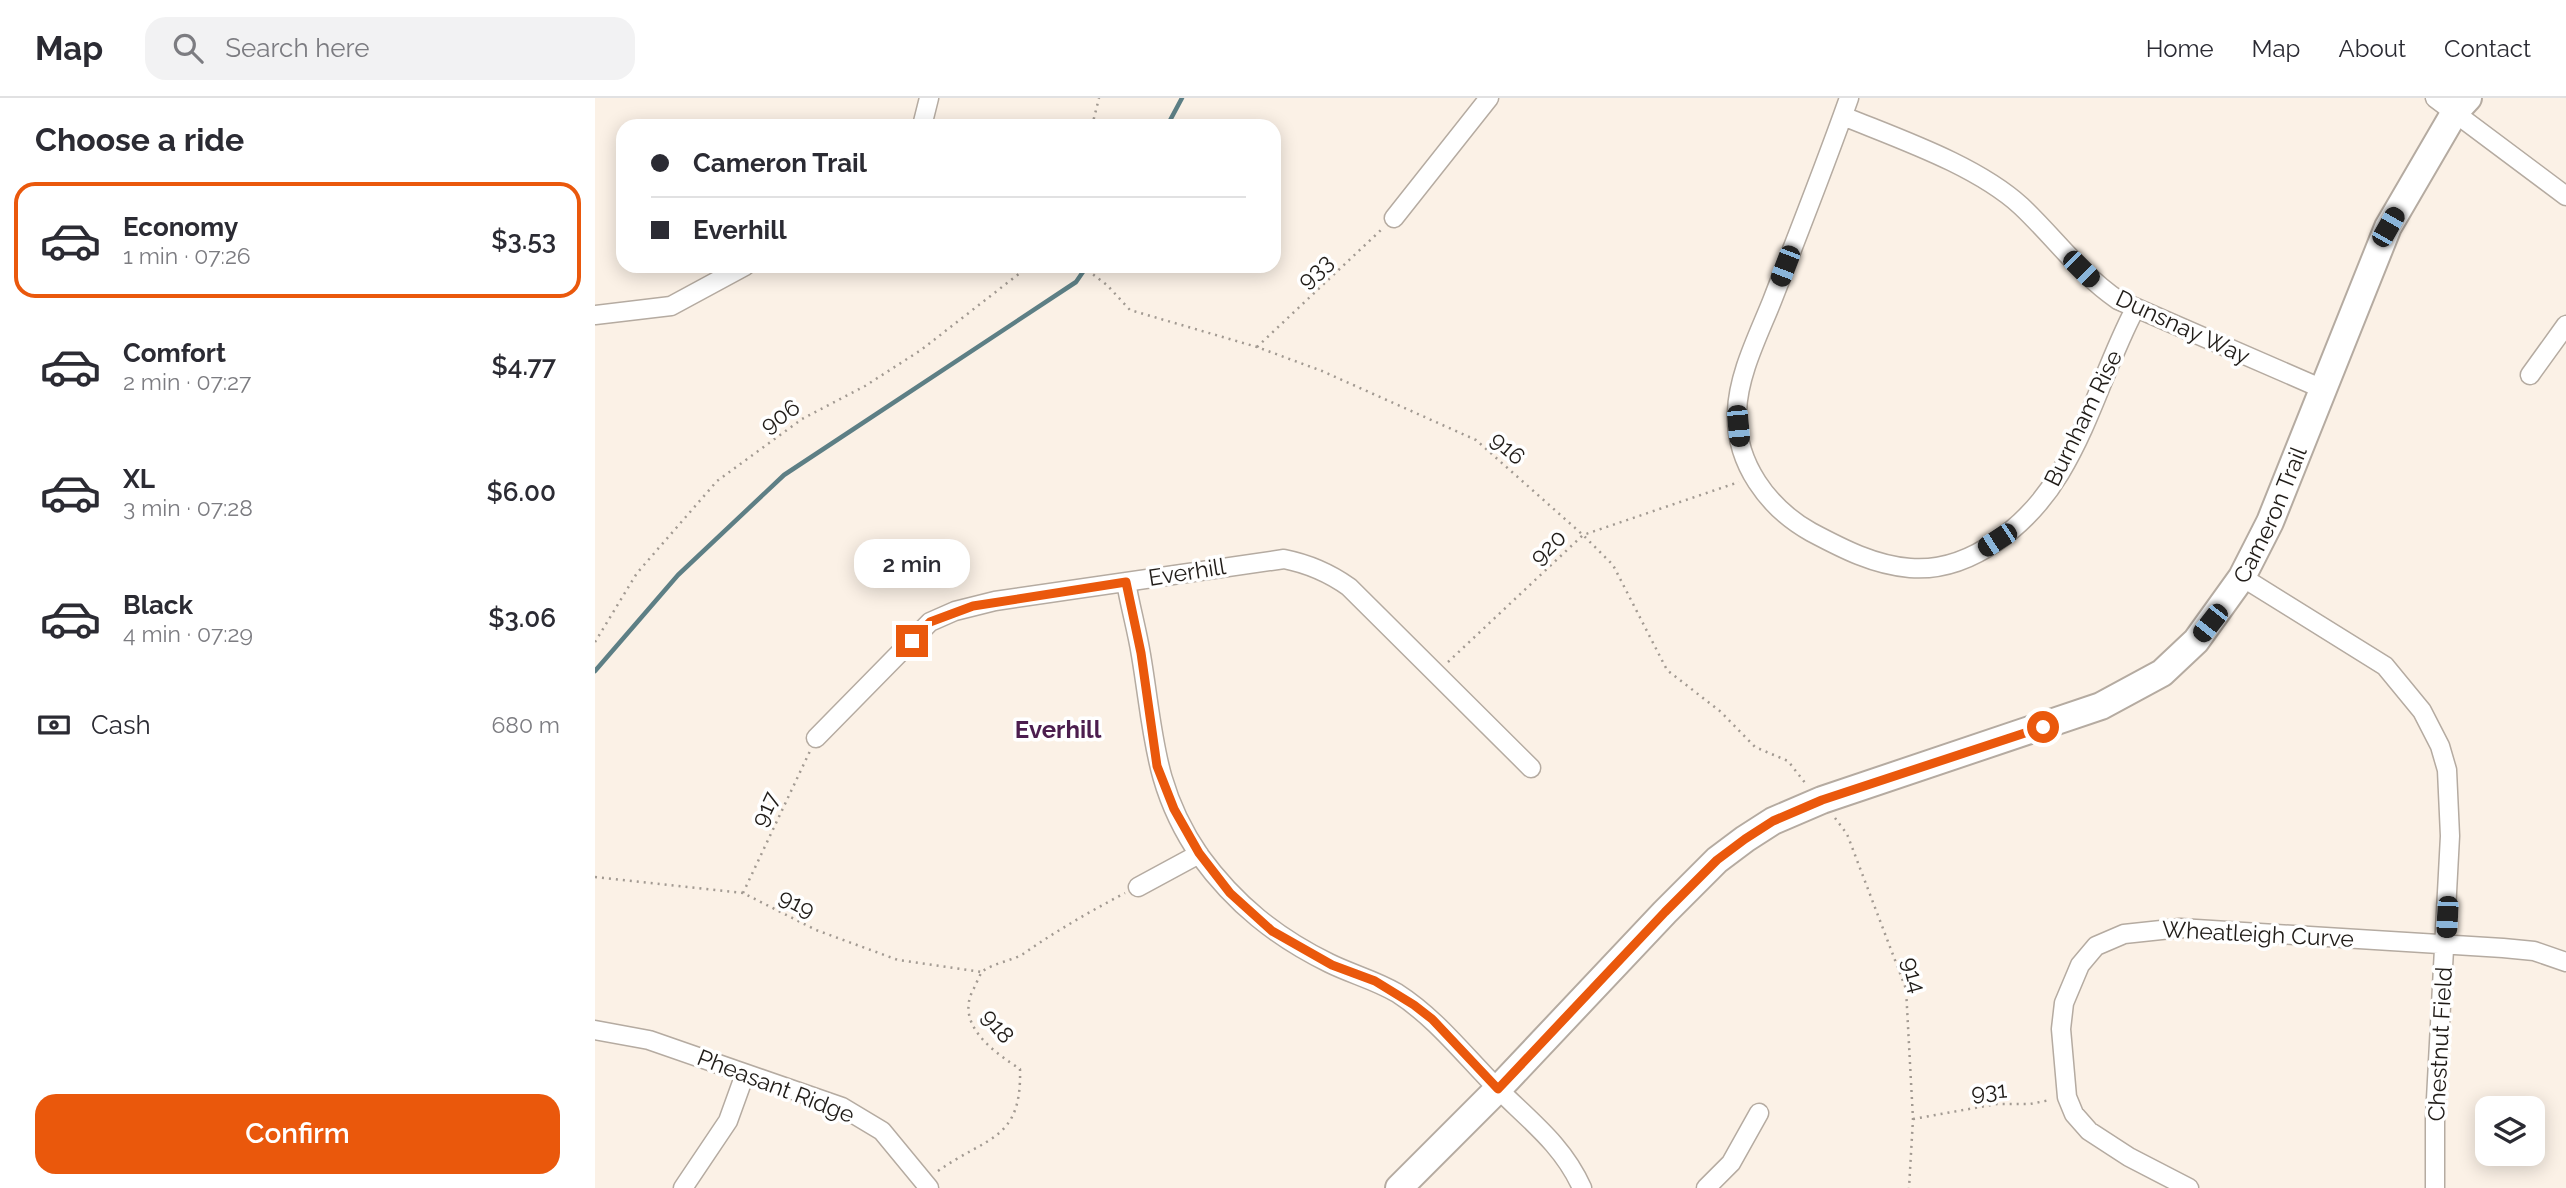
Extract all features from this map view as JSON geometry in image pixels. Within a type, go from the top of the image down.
[{"type":"street","points":[[924,119],[929,98]]},
{"type":"street","points":[[1394,218],[1489,98]]},
{"type":"street","name":"Burnham Rise","points":[[1849,98],[1741,384],[1737,412],[1739,440],[1752,478],[1789,517],[1867,559],[1912,568],[1946,564],[1978,553],[2016,526],[2060,474],[2135,309]]},
{"type":"street","points":[[2453,103],[2566,196]]},
{"type":"street","name":"Cameron Trail","points":[[1399,1188],[1498,1089],[1717,860],[1773,821],[1817,796],[2067,719],[2142,686],[2162,673],[2196,641],[2242,577],[2270,522],[2388,227],[2453,103]]},
{"type":"street","name":"Dunsnay Way","points":[[1843,116],[1951,160],[2019,204],[2097,286],[2135,309],[2325,390]]},
{"type":"street","points":[[595,315],[671,306],[732,273]]},
{"type":"street","points":[[2530,375],[2566,325]]},
{"type":"street","name":"Everhill","points":[[816,738],[930,622],[973,606],[1256,561],[1284,559],[1330,573],[1349,587],[1434,675],[1531,768]]},
{"type":"street","name":"Chestnut Field","points":[[2242,577],[2385,666],[2422,711],[2440,746],[2447,770],[2451,825],[2435,1118],[2435,1188]]},
{"type":"street","points":[[1126,582],[1141,653],[1157,766],[1174,809],[1199,853],[1230,893],[1272,931],[1332,965],[1375,981],[1432,1019],[1498,1089],[1539,1125],[1563,1154],[1582,1188]]},
{"type":"street","points":[[1137,887],[1199,853]]},
{"type":"street","name":"Wheatleigh Curve","points":[[2189,1188],[2129,1157],[2089,1131],[2074,1114],[2067,1097],[2061,1029],[2064,1003],[2080,965],[2096,946],[2149,929],[2180,928],[2534,951],[2566,962]]},
{"type":"street","name":"Pheasant Ridge","points":[[595,1030],[649,1040],[803,1092],[861,1117],[898,1147],[927,1185]]},
{"type":"street","points":[[683,1188],[728,1121],[745,1074]]},
{"type":"street","points":[[1706,1188],[1731,1163],[1759,1113]]},
{"type":"path","points":[[1094,119],[1099,98]]},
{"type":"path","name":"933","points":[[1257,347],[1394,218]]},
{"type":"path","name":"906","points":[[595,642],[637,573],[717,481],[802,419],[865,386],[921,350],[1020,273]]},
{"type":"path","name":"916","points":[[1091,273],[1107,285],[1130,310],[1257,347],[1322,371],[1476,440],[1583,535],[1612,565],[1667,670],[1721,712],[1755,747],[1788,761],[1817,796]]},
{"type":"path","name":"920","points":[[1434,675],[1583,535],[1752,478]]},
{"type":"path","name":"917","points":[[743,893],[816,738]]},
{"type":"path","name":"914","points":[[1817,796],[1847,834],[1906,989],[1913,1119],[1909,1188]]},
{"type":"path","name":"919","points":[[595,877],[743,893],[816,930],[898,960],[982,972]]},
{"type":"path","points":[[982,972],[1019,956],[1061,926],[1137,887]]},
{"type":"path","name":"918","points":[[927,1185],[961,1154],[1006,1131],[1021,1090],[1020,1069],[995,1052],[978,1034],[967,1014],[967,1001],[982,972]]},
{"type":"path","name":"931","points":[[1913,1119],[1997,1104],[2030,1104],[2067,1097]]},
{"type":"waterway","points":[[1171,119],[1182,98]]},
{"type":"waterway","points":[[595,671],[678,575],[784,475],[1076,282],[1082,273]]},
{"type":"district","name":"Everhill","points":[[1058,730]]},
{"type":"route","points":[[912,641],[930,622],[973,606],[1126,582],[1141,653],[1157,766],[1174,809],[1199,853],[1230,893],[1254,917],[1291,943],[1332,965],[1375,981],[1414,1005],[1432,1019],[1498,1089],[1665,912],[1717,860],[1745,839],[1773,821],[1822,800],[2043,727]]}]
